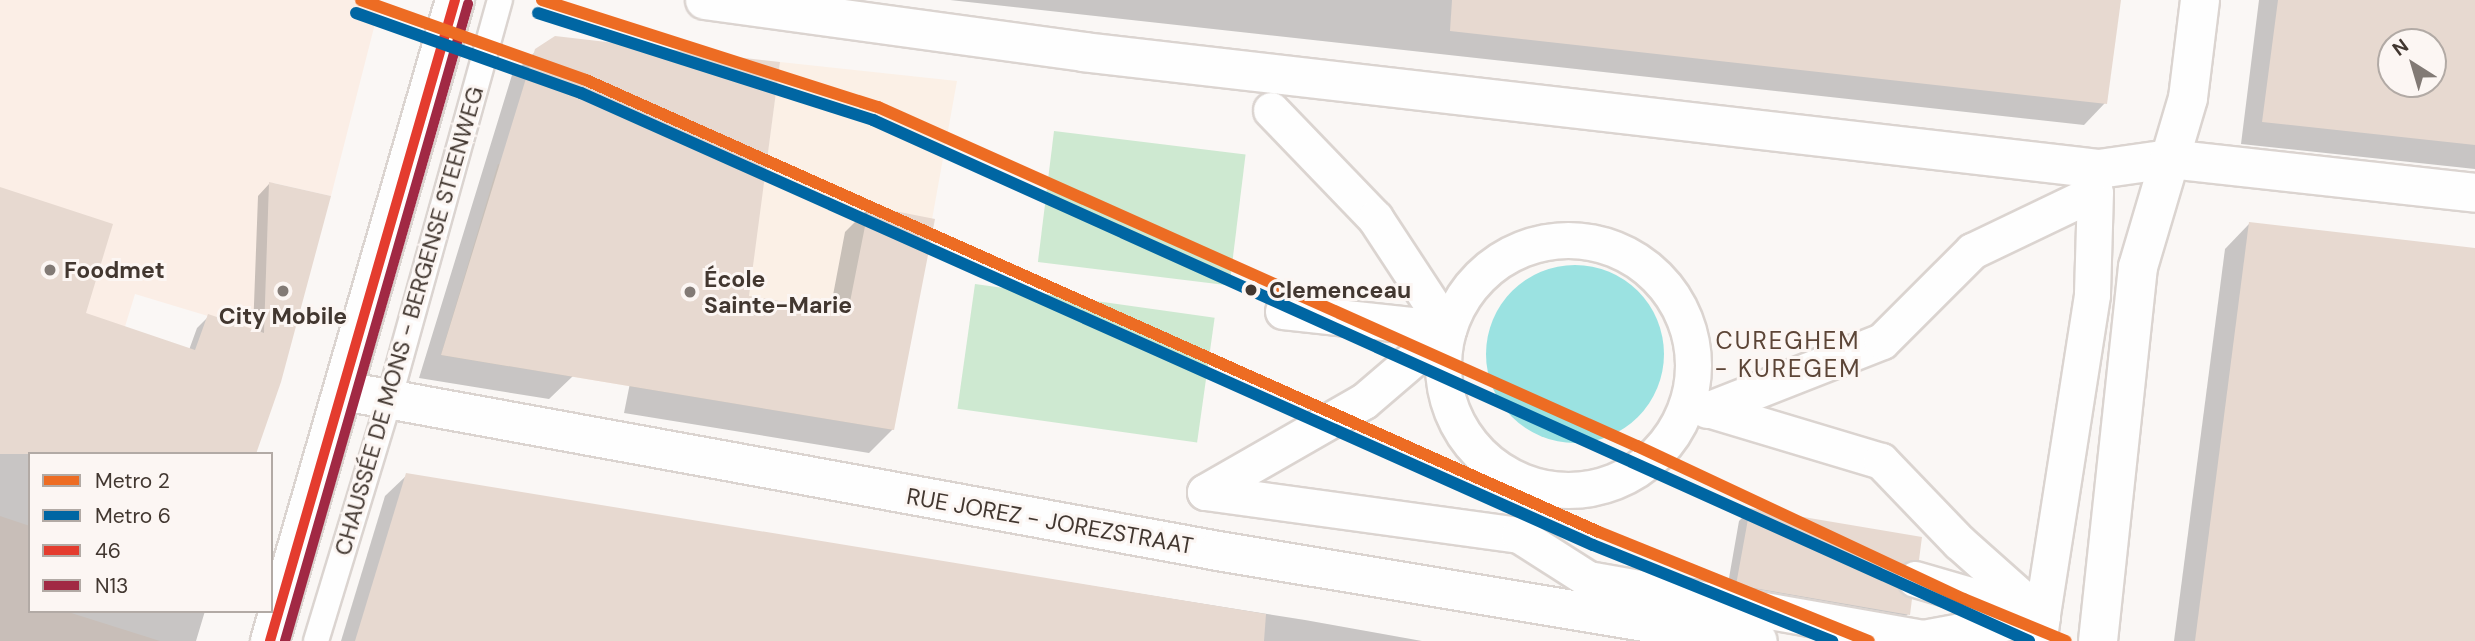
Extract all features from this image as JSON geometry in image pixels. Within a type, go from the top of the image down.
[{"type":"street","name":"CHAUSSÉE DE MONS - BERGENSE STEENWEG","points":[[270,641],[344,391],[384,237],[455,0]]},
{"type":"street","points":[[705,0],[1069,51],[2099,169],[2169,159],[2475,193]]},
{"type":"street","points":[[2098,641],[2138,267],[2188,98],[2200,0]]},
{"type":"street","points":[[1271,110],[1375,218],[1448,329],[1443,380],[1452,412],[1469,442],[1493,466],[1527,483],[1556,490],[1591,488],[1624,478],[1652,458],[1697,405],[1882,341],[1972,251],[2095,192],[2092,295],[2049,625]]},
{"type":"street","points":[[1697,405],[1690,333],[1678,302],[1657,275],[1629,254],[1597,242],[1562,239],[1529,246],[1498,260],[1472,284],[1448,329],[1364,401],[1205,492],[1519,535],[1588,579],[1923,638],[2049,625]]},
{"type":"street","points":[[1283,311],[1448,329]]},
{"type":"street","name":"RUE JOREZ - JOREZSTRAAT","points":[[344,391],[1217,551],[1758,641]]},
{"type":"street","points":[[1697,405],[1881,461],[1959,542],[2049,625]]},
{"type":"street","points":[[1519,535],[1527,483]]},
{"type":"street","points":[[1959,542],[1915,579],[2049,625]]},
{"type":"lane","name":"CHAUSSÉE DE MONS - BERGENSE STEENWEG","points":[[316,641],[389,400],[500,0]]},
{"type":"shaded area","points":[[0,0],[381,0],[331,196],[274,183],[269,193],[264,333],[135,294],[116,356],[0,402]]},
{"type":"shaded area","name":"École Sainte-Marie","points":[[780,62],[957,81],[894,430],[441,355],[498,164],[757,230]]},
{"type":"shaded area","points":[[0,516],[28,525],[28,613],[71,613],[160,641],[0,641]]},
{"type":"green space","points":[[1054,131],[1246,155],[1229,286],[1038,262]]},
{"type":"green space","points":[[975,284],[1215,318],[1197,442],[957,409]]},
{"type":"water","points":[[1575,265],[1609,272],[1638,291],[1657,320],[1664,354],[1657,388],[1638,417],[1609,436],[1575,443],[1541,436],[1512,417],[1493,388],[1486,354],[1493,320],[1512,291],[1541,272]]},
{"type":"building","points":[[1452,0],[2121,0],[2107,104],[1450,31]]},
{"type":"building","points":[[2278,0],[2475,0],[2475,145],[2262,122]]},
{"type":"building","name":"École Sainte-Marie","points":[[555,36],[780,62],[749,296],[848,312],[869,206],[935,219],[894,430],[441,355],[535,49]]},
{"type":"building","points":[[269,182],[331,196],[281,382],[257,452],[0,454],[0,187],[113,224],[86,313],[195,350],[208,314],[264,333]]},
{"type":"building","points":[[2249,222],[2475,248],[2475,641],[2195,641]]},
{"type":"building","points":[[406,473],[1266,614],[1264,641],[355,641]]},
{"type":"building","points":[[1750,508],[1922,537],[1919,560],[1902,564],[1896,574],[1900,592],[1912,599],[1910,615],[1736,585]]},
{"type":"metro line","name":"2","points":[[361,0],[586,80],[1599,532],[1869,641]]},
{"type":"metro line","name":"2","points":[[542,0],[878,107],[1637,446],[1964,599],[2066,641]]},
{"type":"metro line","name":"6","points":[[356,13],[581,93],[1593,545],[1832,641]]},
{"type":"metro line","name":"6","points":[[538,13],[873,120],[2029,641]]},
{"type":"transit line","name":"46","points":[[270,641],[455,0]]},
{"type":"transit line","name":"N13","points":[[285,641],[468,4]]},
{"type":"place","name":"Foodmet","points":[[50,270]]},
{"type":"place","name":"Clemenceau","points":[[1251,290]]},
{"type":"place","name":"City Mobile","points":[[283,291]]},
{"type":"place","name":"École Sainte-Marie","points":[[690,292]]},
{"type":"district","name":"CUREGHEM - KUREGEM","points":[[1788,355]]}]
